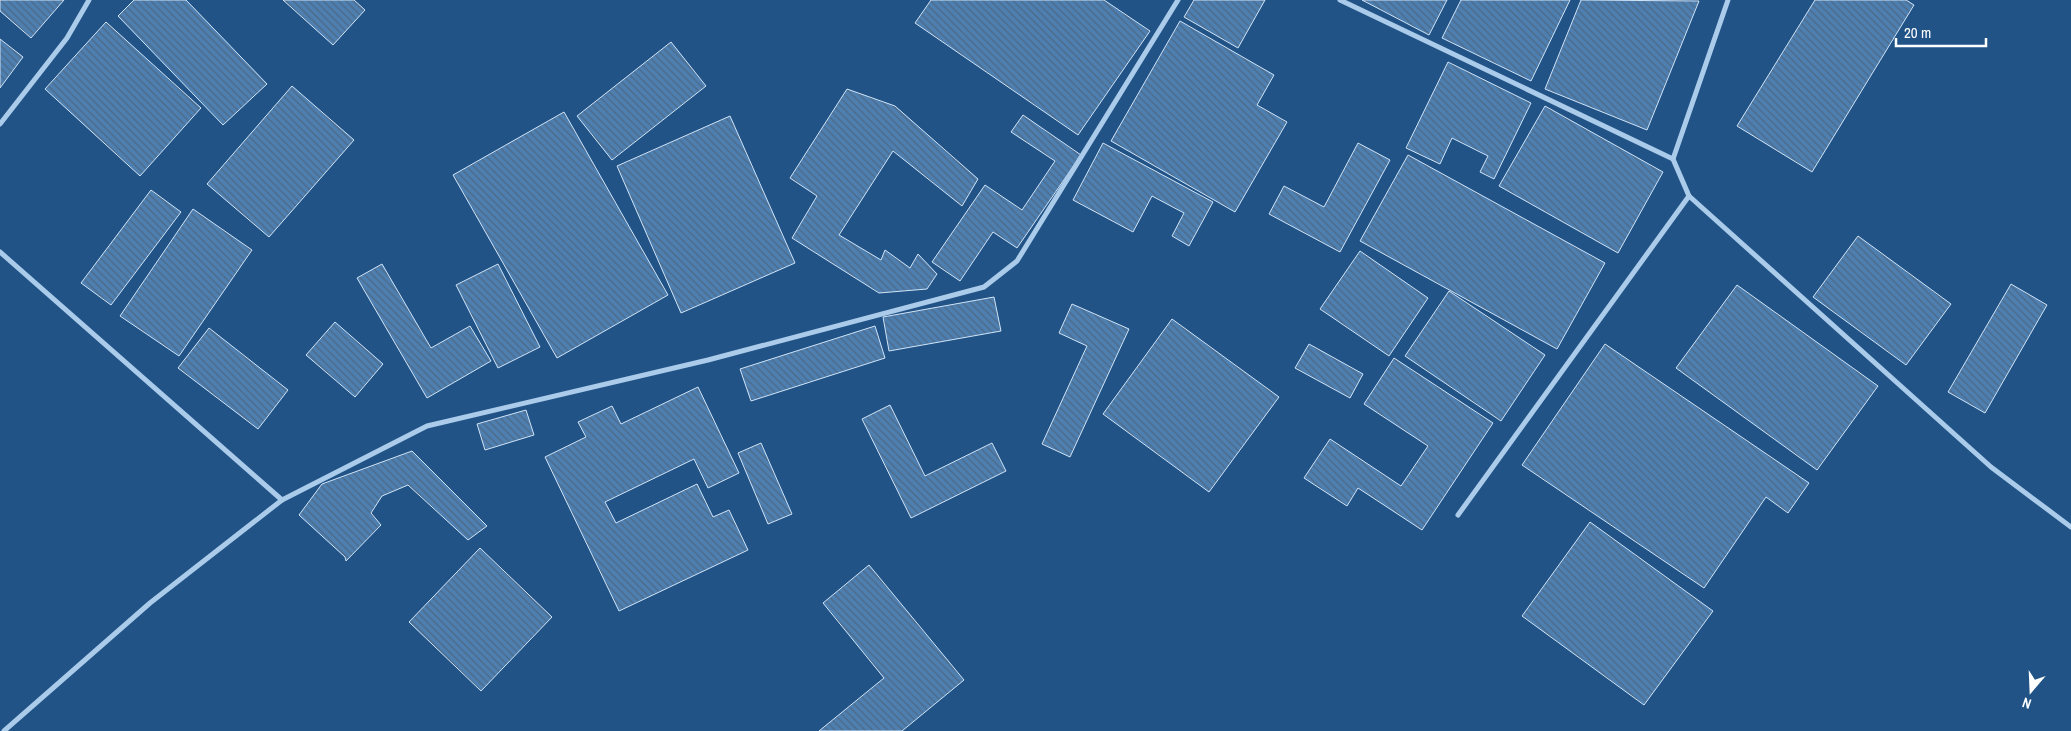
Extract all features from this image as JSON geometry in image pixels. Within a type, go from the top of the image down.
[{"type":"street","points":[[0,124],[68,38],[89,0]]},
{"type":"street","points":[[4,731],[150,603],[282,500],[427,426],[708,360],[984,287],[1017,261],[1178,0]]},
{"type":"street","points":[[1340,0],[1673,160],[1690,196],[1991,467],[2071,527]]},
{"type":"street","points":[[1673,160],[1728,0]]},
{"type":"street","points":[[1458,515],[1690,196]]},
{"type":"street","points":[[0,252],[282,500]]},
{"type":"building","points":[[0,0],[64,0],[31,38],[0,11]]},
{"type":"building","points":[[134,0],[186,0],[267,84],[223,125],[118,16]]},
{"type":"building","points":[[283,0],[354,0],[365,10],[333,45]]},
{"type":"building","points":[[931,0],[1104,0],[1150,31],[1078,135],[915,23]]},
{"type":"building","points":[[1194,0],[1265,0],[1238,48],[1184,17]]},
{"type":"building","points":[[1362,0],[1447,0],[1429,35]]},
{"type":"building","points":[[1461,0],[1570,0],[1531,81],[1442,38]]},
{"type":"building","points":[[1581,0],[1699,1],[1647,130],[1545,89]]},
{"type":"building","points":[[1815,0],[1906,0],[1914,5],[1812,172],[1737,126]]},
{"type":"building","points":[[1180,21],[1274,75],[1257,105],[1287,122],[1235,212],[1111,141]]},
{"type":"building","points":[[106,22],[201,108],[140,176],[45,89]]},
{"type":"building","points":[[0,39],[23,57],[0,88]]},
{"type":"building","points":[[671,42],[706,86],[612,160],[577,116]]},
{"type":"building","points":[[1448,62],[1531,103],[1494,179],[1480,172],[1488,156],[1452,138],[1440,164],[1406,148]]},
{"type":"building","points":[[292,86],[354,140],[269,237],[207,184]]},
{"type":"building","points":[[847,89],[895,106],[978,179],[962,206],[893,151],[839,235],[881,260],[885,250],[910,268],[918,254],[937,274],[927,289],[879,293],[792,238],[817,196],[790,178]]},
{"type":"building","points":[[1545,106],[1663,172],[1618,253],[1499,186]]},
{"type":"building","points":[[564,112],[668,295],[557,358],[453,175]]},
{"type":"building","points":[[1023,115],[1081,155],[1017,248],[993,232],[960,281],[932,262],[985,185],[1022,210],[1055,161],[1011,132]]},
{"type":"building","points":[[730,116],[795,263],[681,313],[617,166]]},
{"type":"building","points":[[1103,143],[1213,202],[1189,246],[1172,236],[1184,213],[1152,196],[1133,232],[1073,200]]},
{"type":"building","points":[[1358,143],[1390,160],[1340,252],[1269,214],[1284,186],[1324,207]]},
{"type":"building","points":[[1408,155],[1605,263],[1557,349],[1360,241]]},
{"type":"building","points":[[151,190],[181,212],[111,305],[81,283]]},
{"type":"building","points":[[193,209],[252,250],[179,356],[120,316]]},
{"type":"building","points":[[1858,236],[1951,304],[1906,365],[1813,297]]},
{"type":"building","points":[[1360,251],[1428,298],[1389,356],[1320,309]]},
{"type":"building","points":[[382,264],[431,348],[470,326],[491,361],[427,398],[357,278]]},
{"type":"building","points":[[498,264],[540,347],[498,368],[456,285]]},
{"type":"building","points":[[2011,284],[2047,305],[1985,413],[1948,392]]},
{"type":"building","points":[[1737,285],[1878,386],[1817,470],[1676,368]]},
{"type":"building","points":[[1449,291],[1545,355],[1501,421],[1405,356]]},
{"type":"building","points":[[994,297],[1001,331],[889,351],[883,317]]},
{"type":"building","points":[[1072,304],[1129,329],[1070,457],[1042,444],[1087,346],[1059,333]]},
{"type":"building","points":[[1172,319],[1279,397],[1209,492],[1103,414]]},
{"type":"building","points":[[335,322],[383,364],[355,397],[306,355]]},
{"type":"building","points":[[875,326],[885,358],[751,401],[740,369]]},
{"type":"building","points":[[209,328],[288,390],[258,429],[178,368]]},
{"type":"building","points":[[1309,344],[1363,374],[1350,398],[1295,368]]},
{"type":"building","points":[[1605,344],[1809,483],[1788,513],[1766,497],[1704,588],[1522,465]]},
{"type":"building","points":[[1394,358],[1493,423],[1422,530],[1358,488],[1347,506],[1304,478],[1330,439],[1401,486],[1428,446],[1364,404]]},
{"type":"building","points":[[698,387],[739,473],[708,488],[694,459],[605,502],[616,523],[697,484],[713,517],[729,510],[748,550],[619,611],[545,457],[586,437],[578,422],[612,406],[621,424]]},
{"type":"building","points":[[890,405],[925,476],[992,443],[1006,471],[911,518],[862,419]]},
{"type":"building","points":[[526,410],[534,435],[485,450],[477,424]]},
{"type":"building","points":[[761,443],[792,514],[768,524],[738,453]]},
{"type":"building","points":[[412,451],[487,526],[468,540],[408,485],[382,496],[371,513],[381,525],[346,561],[345,557],[299,515],[322,484]]},
{"type":"building","points":[[1590,522],[1713,611],[1644,705],[1522,616]]},
{"type":"building","points":[[480,548],[552,617],[481,691],[409,622]]},
{"type":"building","points":[[869,565],[964,680],[902,731],[819,731],[884,678],[823,603]]}]
